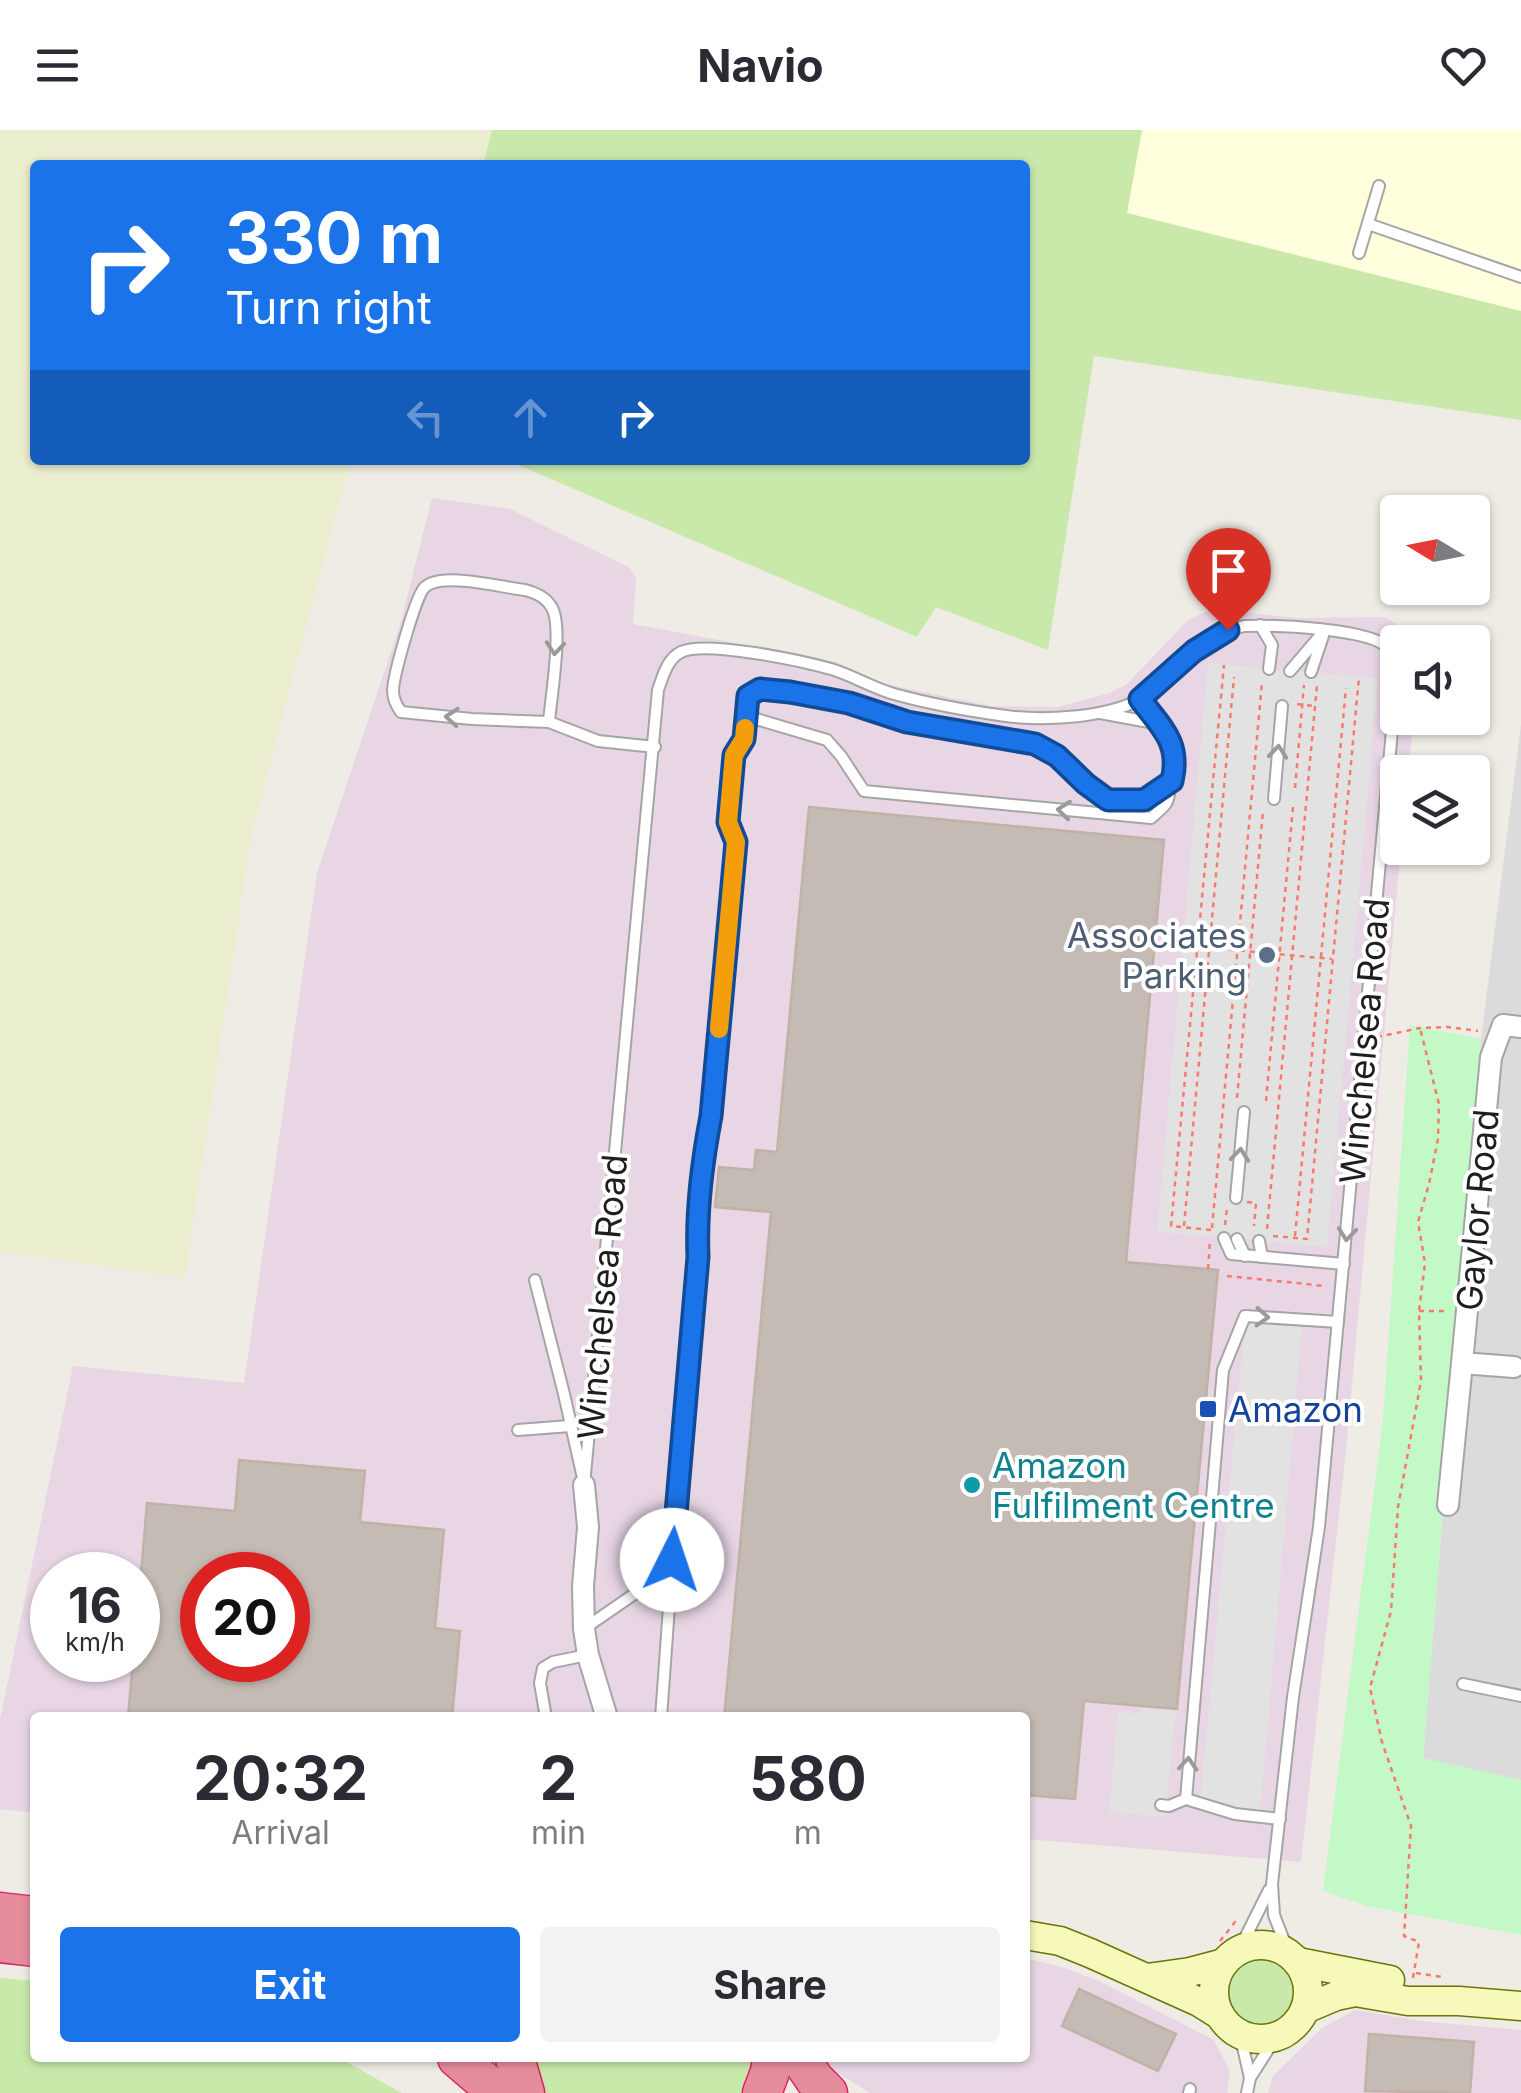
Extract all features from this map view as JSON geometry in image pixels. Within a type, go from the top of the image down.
[{"type":"highway","points":[[0,1912],[30,1915]]},
{"type":"highway","points":[[0,1943],[30,1946]]},
{"type":"highway","points":[[462,2062],[498,2093]]},
{"type":"highway","points":[[515,2062],[525,2093]]},
{"type":"highway","points":[[762,2093],[771,2062]]},
{"type":"highway","points":[[803,2062],[828,2093]]},
{"type":"street","name":"Gaylor Road","points":[[1512,1026],[1491,1057],[1462,1362],[1514,1367]]},
{"type":"street","points":[[1448,1505],[1462,1362]]},
{"type":"street","points":[[584,1485],[588,1527],[584,1629],[605,1712]]},
{"type":"street","points":[[1030,1936],[1060,1941],[1199,2002],[1252,2038],[1282,2042],[1294,2026],[1336,1996],[1356,1992],[1408,2001],[1521,2006]]},
{"type":"street","points":[[1146,1978],[1190,1972],[1229,1946],[1270,1945],[1294,1958],[1412,1984],[1458,2001]]},
{"type":"street","points":[[1229,1946],[1214,1988],[1215,2002],[1230,2025]]},
{"type":"street","points":[[1294,1958],[1306,1976],[1307,2019]]},
{"type":"lane","points":[[1358,253],[1379,186]]},
{"type":"lane","points":[[1368,224],[1521,276]]},
{"type":"lane","points":[[549,722],[557,628],[554,611],[546,600],[525,590],[458,582],[436,582],[424,587],[393,690],[395,705],[402,712],[549,722],[598,742],[654,747]]},
{"type":"lane","name":"Winchelsea Road","points":[[584,1485],[658,690],[675,656],[683,650],[734,650],[832,670],[899,696],[1036,719],[1099,713],[1140,699],[1208,640],[1244,626],[1325,630],[1369,636],[1381,642],[1391,651],[1396,668],[1394,719],[1318,1539],[1294,1696],[1272,1884],[1274,1915],[1294,1958]]},
{"type":"lane","points":[[1260,626],[1272,645],[1269,669]]},
{"type":"lane","points":[[1290,671],[1325,630]]},
{"type":"lane","points":[[1308,672],[1325,630]]},
{"type":"lane","points":[[661,1712],[698,1257],[697,1225],[713,1099],[736,842],[728,822],[734,755],[744,739],[748,696],[760,689],[790,692],[849,703],[907,722],[1035,744],[1057,756],[1108,800],[1144,800],[1172,781]]},
{"type":"lane","points":[[746,716],[827,740],[864,791],[1151,818],[1168,803],[1175,751],[1140,699]]},
{"type":"lane","points":[[1269,802],[1282,706]]},
{"type":"lane","points":[[1099,713],[1162,728]]},
{"type":"lane","points":[[1236,1198],[1244,1112]]},
{"type":"lane","points":[[1230,1238],[1231,1254],[1344,1264]]},
{"type":"lane","points":[[1258,1241],[1262,1257]]},
{"type":"lane","points":[[534,1280],[584,1485]]},
{"type":"lane","points":[[1186,1800],[1223,1370],[1245,1316],[1338,1322]]},
{"type":"lane","points":[[518,1430],[570,1426]]},
{"type":"lane","points":[[584,1629],[633,1595],[672,1560]]},
{"type":"lane","points":[[545,1712],[540,1683],[543,1668],[588,1655]]},
{"type":"lane","points":[[1463,1684],[1521,1696]]},
{"type":"lane","points":[[1160,1805],[1186,1800],[1234,1814],[1280,1819]]},
{"type":"lane","name":"Winchelsea Road","points":[[1229,1946],[1272,1884]]},
{"type":"lane","points":[[1230,2025],[1250,2078]]},
{"type":"lane","points":[[1247,2093],[1250,2078],[1282,2042]]},
{"type":"path","points":[[1211,1230],[1171,1226],[1224,664]]},
{"type":"path","points":[[1294,788],[1308,672]]},
{"type":"path","points":[[1317,685],[1266,1235],[1308,1239],[1359,677]]},
{"type":"path","points":[[1184,1228],[1234,678]]},
{"type":"path","points":[[1208,1269],[1262,680]]},
{"type":"path","points":[[1295,1238],[1346,688]]},
{"type":"path","points":[[1237,1098],[1269,802]]},
{"type":"path","points":[[1266,1101],[1293,807]]},
{"type":"path","points":[[1197,946],[1333,959]]},
{"type":"path","points":[[1384,1037],[1420,1028],[1486,1032],[1512,1026]]},
{"type":"path","points":[[1414,1973],[1419,1942],[1404,1936],[1411,1826],[1382,1742],[1370,1688],[1392,1612],[1398,1508],[1420,1381],[1420,1311],[1426,1263],[1418,1222],[1438,1140],[1439,1104],[1420,1028]]},
{"type":"path","points":[[1227,1276],[1342,1287]]},
{"type":"path","points":[[1420,1311],[1468,1312]]},
{"type":"path","points":[[1282,2042],[1307,2019]]},
{"type":"shaded area","points":[[0,130],[492,130],[484,160],[30,160],[30,465],[349,465],[252,832],[185,1278],[0,1251]]},
{"type":"shaded area","points":[[1142,130],[1521,130],[1521,311],[1126,213]]},
{"type":"shaded area","points":[[432,498],[510,509],[628,567],[636,577],[633,624],[836,662],[885,684],[991,706],[1057,707],[1110,693],[1127,684],[1189,619],[1213,609],[1296,618],[1386,617],[1397,625],[1380,625],[1380,735],[1412,735],[1410,755],[1380,755],[1380,865],[1399,865],[1346,1450],[1301,1862],[1030,1839],[1030,1712],[30,1712],[30,1812],[0,1809],[0,1720],[30,1575],[30,1682],[160,1682],[160,1552],[35,1552],[73,1366],[244,1383],[317,873],[400,625]]},
{"type":"shaded area","name":"Associates Parking","points":[[1208,663],[1378,678],[1327,1247],[1157,1232]]},
{"type":"shaded area","points":[[1521,724],[1521,1780],[1423,1759],[1481,1039]]},
{"type":"shaded area","points":[[1253,1321],[1302,1327],[1260,1814],[1200,1803],[1244,1331]]},
{"type":"shaded area","points":[[1142,1708],[1176,1711],[1165,1817],[1109,1812],[1118,1712],[1140,1714]]},
{"type":"shaded area","points":[[1030,1959],[1101,1982],[1214,2040],[1230,2071],[1227,2093],[870,2093],[824,2062],[1030,2062]]},
{"type":"shaded area","points":[[1355,2010],[1420,2021],[1521,2030],[1521,2093],[1268,2093],[1273,2076],[1322,2028]]},
{"type":"green space","points":[[492,130],[1142,130],[1127,213],[1521,311],[1521,420],[1094,356],[1048,650],[936,607],[917,637],[519,465],[1030,465],[1030,160],[484,160]]},
{"type":"green space","points":[[1410,1025],[1481,1039],[1423,1758],[1521,1780],[1521,1935],[1367,1906],[1323,1891],[1383,1419]]},
{"type":"green space","points":[[1262,1957],[1287,1968],[1298,1993],[1287,2018],[1262,2029],[1237,2018],[1226,1993],[1237,1968]]},
{"type":"green space","points":[[0,1978],[30,1981],[30,2062],[346,2062],[402,2093],[0,2093]]},
{"type":"green space","points":[[529,2062],[754,2062],[745,2093],[538,2093]]},
{"type":"building","name":"Amazon Fulfilment Centre","points":[[809,807],[1164,840],[1126,1262],[1218,1270],[1177,1709],[1084,1701],[1075,1799],[1030,1795],[1030,1712],[725,1712],[771,1212],[715,1207],[719,1167],[754,1170],[756,1150],[777,1152]]},
{"type":"building","points":[[239,1460],[365,1471],[360,1522],[444,1530],[435,1628],[460,1631],[453,1712],[129,1712],[131,1682],[160,1682],[160,1552],[143,1552],[147,1503],[235,1511]]},
{"type":"building","points":[[1079,1989],[1176,2034],[1158,2071],[1062,2026]]},
{"type":"building","points":[[1369,2034],[1474,2042],[1470,2093],[1365,2091]]},
{"type":"slow traffic","points":[[719,1029],[736,842],[728,822],[734,755],[744,739],[745,728]]},
{"type":"place","name":"Associates Parking","points":[[1267,955]]},
{"type":"place","name":"Amazon","points":[[1208,1409]]},
{"type":"place","name":"Amazon Fulfilment Centre","points":[[972,1485]]},
{"type":"route","points":[[672,1560],[698,1257],[697,1225],[736,842],[728,822],[734,755],[744,739],[748,696],[760,689],[790,692],[849,703],[907,722],[1035,744],[1057,756],[1108,800],[1144,800],[1172,781],[1176,764],[1175,751],[1140,699],[1208,640],[1228,630]]}]
